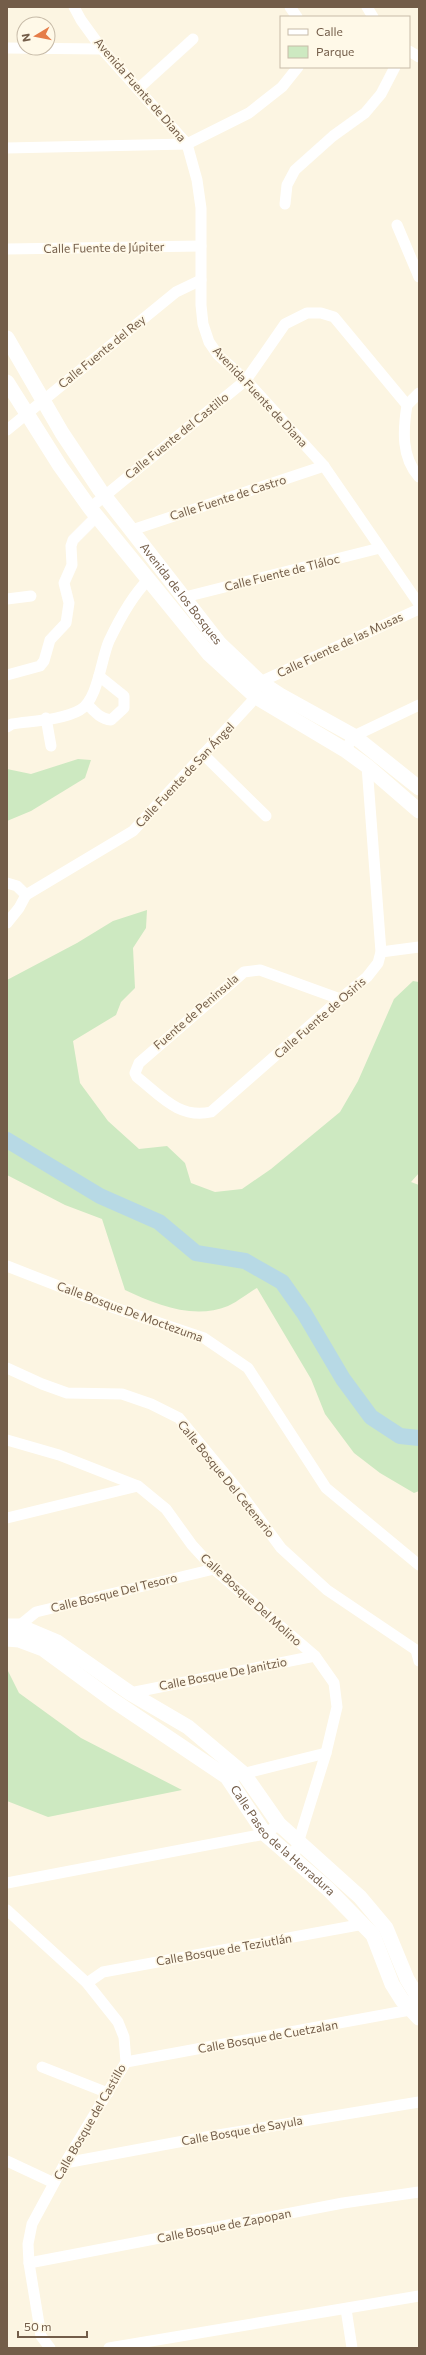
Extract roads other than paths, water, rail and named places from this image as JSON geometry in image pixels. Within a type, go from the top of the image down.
[{"type":"main road","name":"Avenida de los Bosques","points":[[7,338],[62,433],[104,496],[185,597],[220,644],[260,682],[280,695],[354,736],[419,788]]},
{"type":"main road","name":"Avenida de los Bosques","points":[[7,382],[26,414],[94,512],[209,654],[256,697],[345,750],[367,766],[419,811]]},
{"type":"main road","name":"Calle Paseo de la Herradura","points":[[13,1626],[57,1642],[130,1693],[188,1726],[244,1774],[279,1824],[299,1844],[360,1897],[386,1928],[407,1979],[416,2009]]},
{"type":"main road","name":"Calle Paseo de la Herradura","points":[[7,1639],[20,1640],[43,1649],[111,1699],[227,1777],[265,1834],[364,1924],[373,1935],[392,1984],[416,2009]]},
{"type":"street","name":"Avenida Fuente de Diana","points":[[74,7],[81,20],[102,49],[139,88],[187,144],[199,194],[203,324],[209,342],[218,355],[246,380],[324,466],[419,604]]},
{"type":"street","points":[[290,7],[296,16]]},
{"type":"street","points":[[367,7],[372,16]]},
{"type":"street","points":[[139,88],[193,39]]},
{"type":"street","points":[[7,48],[102,49]]},
{"type":"street","points":[[410,52],[419,57]]},
{"type":"street","points":[[7,148],[187,144],[255,109],[282,87],[297,68]]},
{"type":"street","points":[[285,204],[287,185],[295,170],[333,136],[365,113],[380,94],[394,68]]},
{"type":"street","points":[[397,225],[419,277]]},
{"type":"street","name":"Calle Fuente de Júpiter","points":[[7,248],[201,246]]},
{"type":"street","name":"Calle Fuente del Rey","points":[[7,430],[43,399],[176,292],[201,280]]},
{"type":"street","name":"Calle Fuente del Castillo","points":[[7,675],[40,666],[44,661],[50,640],[66,623],[69,603],[64,583],[72,565],[71,546],[73,540],[104,496],[246,380],[285,324],[307,313],[321,313],[334,317],[343,325],[407,405]]},
{"type":"street","points":[[419,393],[407,405],[404,436],[406,455],[411,466],[419,477]]},
{"type":"street","name":"Calle Fuente de Castro","points":[[132,530],[324,466]]},
{"type":"street","name":"Calle Fuente de Tláloc","points":[[185,597],[380,548]]},
{"type":"street","points":[[7,727],[12,724],[71,714],[87,704],[99,676],[109,642],[134,595],[148,580]]},
{"type":"street","points":[[7,599],[31,596]]},
{"type":"street","name":"Calle Fuente de las Musas","points":[[260,682],[419,609]]},
{"type":"street","points":[[87,704],[106,720],[111,720],[124,708],[124,696],[99,676]]},
{"type":"street","name":"Calle Fuente de San Ángel","points":[[7,922],[26,895],[133,832],[256,697]]},
{"type":"street","points":[[345,750],[354,736],[419,706]]},
{"type":"street","points":[[46,718],[51,746]]},
{"type":"street","points":[[203,754],[266,816]]},
{"type":"street","name":"Calle Fuente de Osiris","points":[[137,1077],[181,1111],[193,1114],[212,1112],[340,999],[368,978],[378,963],[381,952],[367,766]]},
{"type":"street","points":[[7,884],[17,886],[26,895]]},
{"type":"street","points":[[381,952],[419,947]]},
{"type":"street","name":"Fuente de Peninsula","points":[[137,1077],[135,1073],[139,1062],[237,976],[244,972],[260,970],[340,999]]},
{"type":"street","name":"Calle Bosque De Moctezuma","points":[[7,1266],[115,1308],[204,1338],[248,1368],[326,1488],[419,1565]]},
{"type":"street","name":"Calle Bosque Del Cetenario","points":[[7,1368],[42,1384],[67,1393],[122,1394],[151,1404],[179,1418],[239,1491],[281,1548],[327,1590],[418,1652]]},
{"type":"street","name":"Calle Bosque Del Molino","points":[[7,1440],[59,1455],[138,1486],[166,1509],[192,1545],[214,1568],[315,1656],[334,1683],[337,1707],[326,1753],[299,1844],[293,1859]]},
{"type":"street","points":[[7,1518],[138,1486]]},
{"type":"street","name":"Calle Bosque Del Tesoro","points":[[13,1626],[36,1612],[214,1568]]},
{"type":"street","name":"Calle Bosque De Janitzio","points":[[130,1693],[315,1656]]},
{"type":"street","points":[[227,1777],[326,1753]]},
{"type":"street","points":[[7,1884],[265,1834],[279,1824]]},
{"type":"street","name":"Calle Bosque del Castillo","points":[[7,1910],[87,1983],[118,2022],[124,2037],[126,2062],[65,2163],[32,2224],[28,2244],[29,2263],[41,2336],[50,2348]]},
{"type":"street","name":"Calle Bosque de Teziutlán","points":[[87,1983],[103,1972],[364,1924]]},
{"type":"street","name":"Calle Bosque de Cuetzalan","points":[[126,2062],[416,2009]]},
{"type":"street","points":[[42,2067],[108,2094]]},
{"type":"street","name":"Calle Bosque de Sayula","points":[[65,2163],[207,2136],[419,2102]]},
{"type":"street","points":[[7,2161],[54,2183]]},
{"type":"street","name":"Calle Bosque de Zapopan","points":[[29,2263],[344,2204],[419,2192]]},
{"type":"street","points":[[109,2348],[419,2296]]},
{"type":"street","points":[[346,2308],[352,2348]]},
{"type":"waterway","points":[[7,1140],[100,1196],[159,1222],[196,1253],[245,1261],[282,1282],[304,1313],[343,1379],[371,1417],[400,1436],[419,1438]]}]
